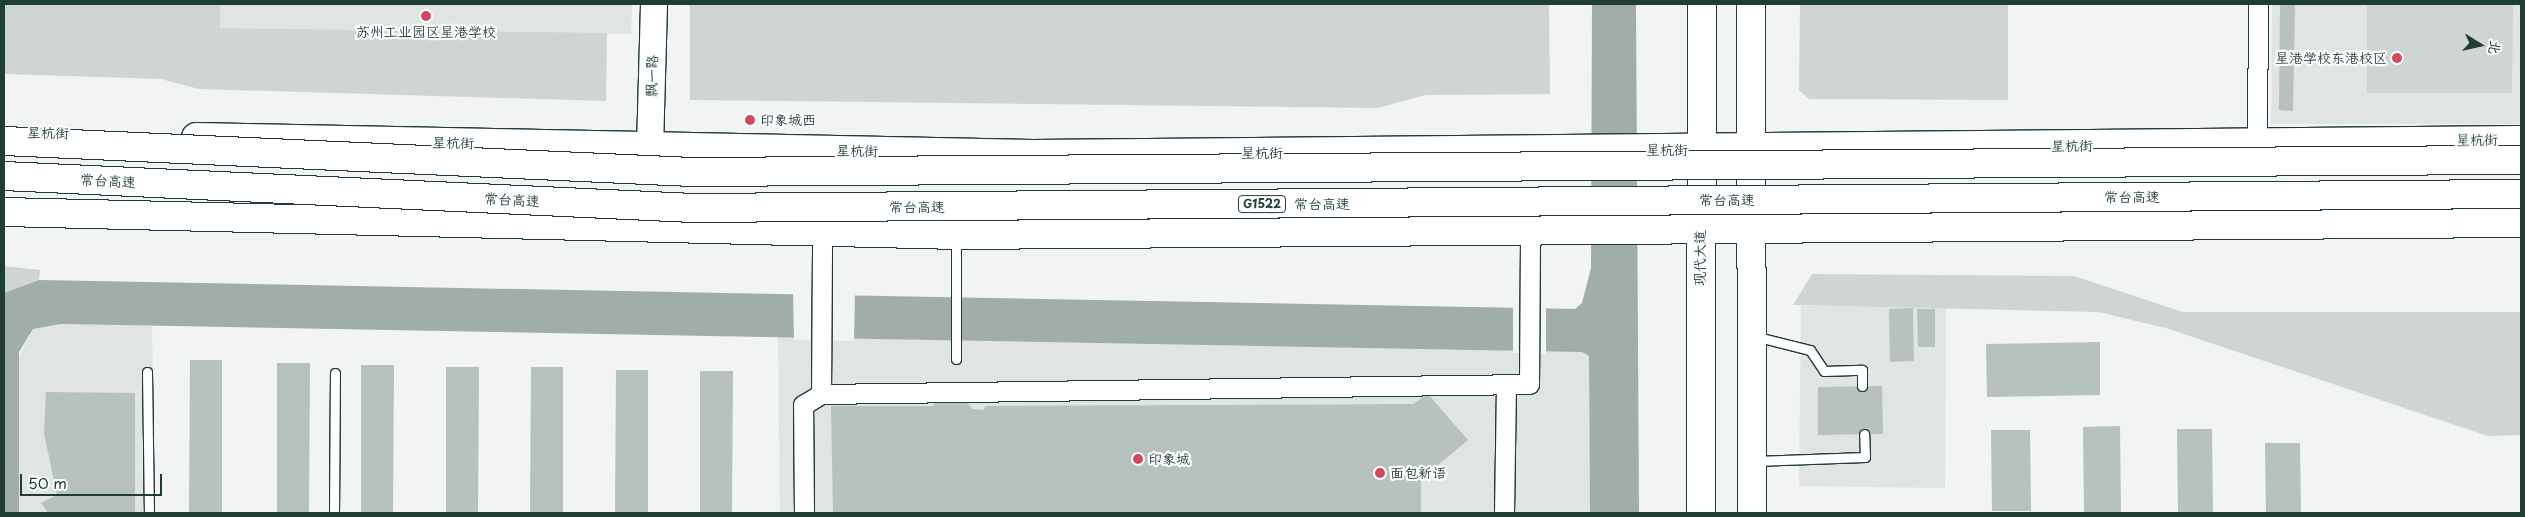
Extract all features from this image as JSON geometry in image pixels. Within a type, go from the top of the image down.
[{"type":"main road","name":"现代大道","points":[[1701,513],[1700,150],[1702,4]]},
{"type":"main road","points":[[1751,4],[1752,513]]},
{"type":"main road","name":"星杭街","points":[[4,132],[650,148],[1034,154],[1751,150],[2521,140]]},
{"type":"main road","points":[[4,141],[694,172],[2521,160]]},
{"type":"main road","name":"常台高速","points":[[4,176],[693,208],[2521,194]]},
{"type":"main road","points":[[4,212],[956,235],[1530,233],[2521,223]]},
{"type":"street","name":"飘一路","points":[[650,148],[654,4]]},
{"type":"street","points":[[2257,143],[2258,4]]},
{"type":"street","points":[[821,394],[822,233]]},
{"type":"street","points":[[804,513],[803,405],[821,394],[1529,384],[1530,233]]},
{"type":"street","points":[[1504,513],[1506,385]]},
{"type":"lane","points":[[956,235],[956,359]]},
{"type":"lane","points":[[1752,335],[1810,350],[1824,371],[1862,370],[1862,386]]},
{"type":"lane","points":[[147,372],[149,513]]},
{"type":"lane","points":[[334,513],[335,373]]},
{"type":"lane","points":[[1752,461],[1865,457],[1864,434]]},
{"type":"shaded area","points":[[4,4],[220,4],[220,28],[607,33],[606,101],[199,89],[161,79],[4,74]]},
{"type":"shaded area","name":"苏州工业园区星港学校","points":[[220,4],[632,4],[631,34],[219,28]]},
{"type":"shaded area","points":[[690,4],[1549,4],[1550,94],[1425,95],[1378,108],[690,100]]},
{"type":"shaded area","points":[[1592,4],[1636,4],[1639,513],[1590,513],[1589,356],[1582,352],[61,324],[33,329],[19,352],[19,513],[4,513],[4,293],[39,280],[1575,309],[1582,303],[1591,268]]},
{"type":"shaded area","points":[[1800,4],[2008,4],[2008,100],[1809,99],[1799,90]]},
{"type":"shaded area","name":"星港学校东港校区","points":[[2272,4],[2521,4],[2521,124],[2271,124]]},
{"type":"shaded area","points":[[2367,4],[2513,4],[2512,93],[2367,93]]},
{"type":"shaded area","points":[[4,266],[40,270],[39,280],[4,293]]},
{"type":"shaded area","points":[[1812,274],[2074,276],[2183,312],[2521,312],[2521,435],[2488,436],[2166,328],[2098,312],[1793,305]]},
{"type":"shaded area","points":[[1801,306],[1946,307],[1945,488],[1799,486]]},
{"type":"shaded area","points":[[61,324],[152,326],[155,513],[19,513],[16,363],[33,329]]},
{"type":"shaded area","name":"印象城","points":[[778,337],[1582,352],[1589,356],[1590,513],[780,513]]},
{"type":"pier","points":[[793,291],[855,293],[854,341],[794,340]]},
{"type":"pier","points":[[1513,305],[1546,306],[1546,354],[1513,353]]},
{"type":"building","points":[[2280,4],[2295,4],[2293,111],[2279,110]]},
{"type":"building","points":[[1913,308],[1914,361],[1890,362],[1889,309]]},
{"type":"building","points":[[1917,309],[1935,309],[1935,347],[1918,347]]},
{"type":"building","points":[[2100,342],[2100,395],[1987,397],[1986,344]]},
{"type":"building","points":[[190,360],[222,360],[222,513],[189,513]]},
{"type":"building","points":[[277,363],[310,363],[309,513],[277,513]]},
{"type":"building","points":[[361,365],[394,365],[393,513],[361,513]]},
{"type":"building","points":[[446,367],[479,367],[478,513],[446,513]]},
{"type":"building","points":[[531,367],[563,367],[563,513],[530,513]]},
{"type":"building","points":[[616,370],[648,370],[648,513],[615,513]]},
{"type":"building","points":[[700,371],[733,371],[732,513],[700,513]]},
{"type":"building","points":[[1882,386],[1883,434],[1818,435],[1818,387]]},
{"type":"building","name":"印象城","points":[[934,387],[958,388],[972,409],[984,410],[985,406],[1413,404],[1428,394],[1468,440],[1421,479],[1421,513],[833,513],[831,406],[934,406]]},
{"type":"building","points":[[46,392],[135,393],[135,513],[48,513],[41,503],[57,495],[44,433]]},
{"type":"building","points":[[2120,426],[2121,513],[2084,513],[2083,427]]},
{"type":"building","points":[[2177,429],[2212,429],[2213,513],[2178,513]]},
{"type":"building","points":[[1991,430],[2030,430],[2031,511],[1992,511]]},
{"type":"building","points":[[2265,443],[2300,443],[2301,513],[2266,513]]},
{"type":"place","name":"苏州工业园区星港学校","points":[[426,16]]},
{"type":"place","name":"星港学校东港校区","points":[[2397,58]]},
{"type":"place","name":"印象城西","points":[[750,120]]},
{"type":"place","name":"印象城","points":[[1138,459]]},
{"type":"place","name":"面包新语","points":[[1380,473]]}]
